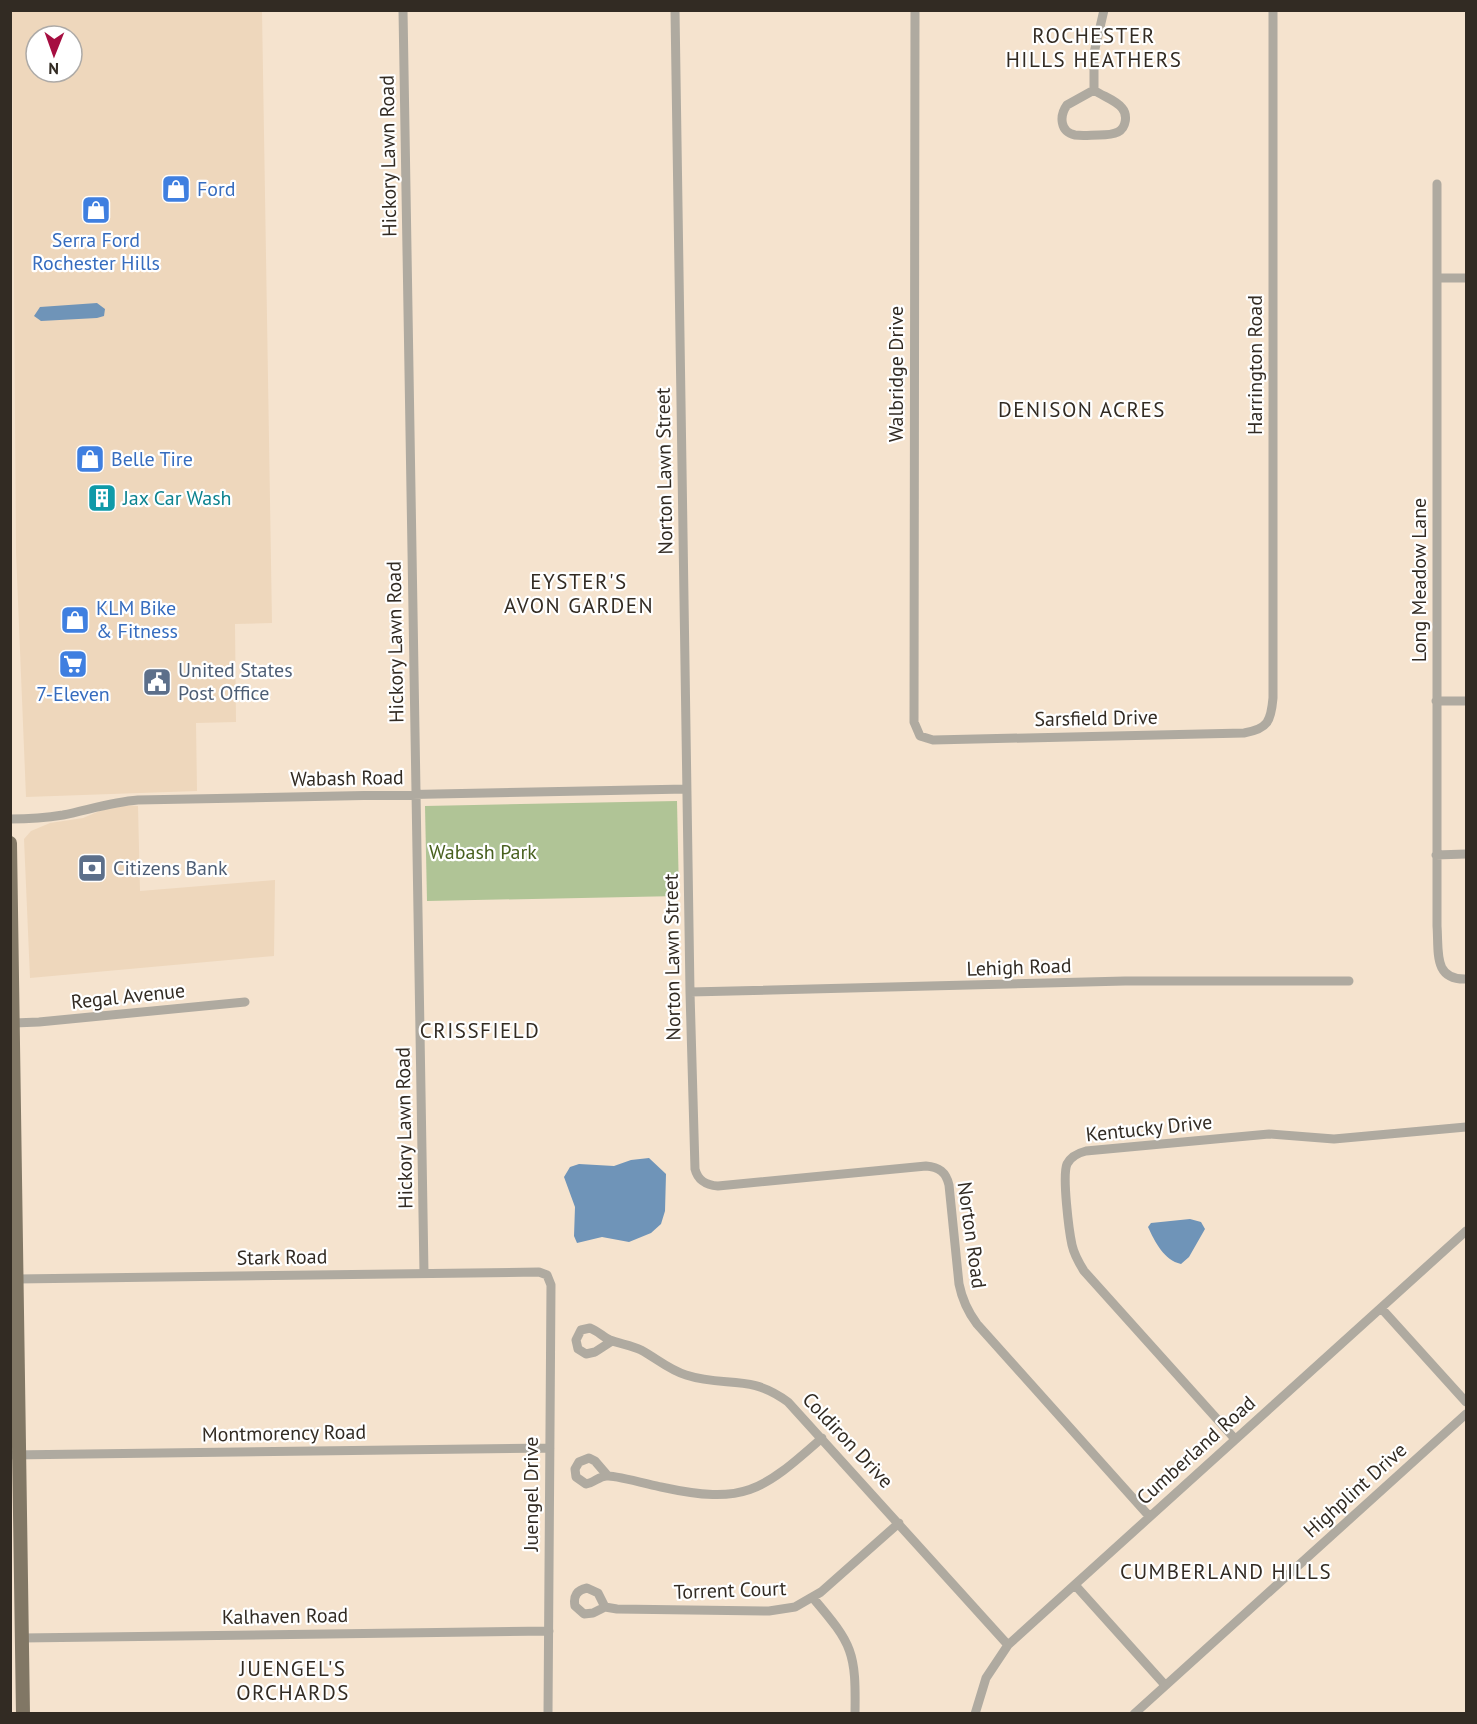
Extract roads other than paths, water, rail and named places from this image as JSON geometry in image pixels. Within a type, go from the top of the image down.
[{"type":"main road","points":[[10,843],[17,1279],[15,1481],[23,1713]]},
{"type":"street","name":"Hickory Lawn Road","points":[[403,10],[424,1273]]},
{"type":"street","name":"Norton Lawn Street","points":[[675,10],[690,992],[695,1170],[701,1181]]},
{"type":"street","name":"Walbridge Drive","points":[[915,10],[914,717],[915,729],[920,736]]},
{"type":"street","points":[[1094,90],[1094,53],[1104,10]]},
{"type":"street","name":"Harrington Road","points":[[1270,719],[1273,698],[1273,10]]},
{"type":"street","points":[[1094,90],[1121,106],[1125,115],[1124,125],[1113,134],[1076,135],[1070,133],[1062,125],[1064,109],[1094,90]]},
{"type":"street","name":"Long Meadow Lane","points":[[1437,184],[1437,926],[1441,966],[1446,975],[1451,978],[1467,980]]},
{"type":"street","points":[[1437,278],[1467,278]]},
{"type":"street","points":[[1436,701],[1467,701]]},
{"type":"street","name":"Sarsfield Drive","points":[[920,736],[933,740],[1231,734],[1260,729],[1270,719]]},
{"type":"street","name":"Wabash Road","points":[[10,819],[36,819],[63,815],[113,803],[138,800],[687,789]]},
{"type":"street","points":[[1436,855],[1467,854]]},
{"type":"street","name":"Lehigh Road","points":[[690,992],[1121,981],[1349,981]]},
{"type":"street","name":"Regal Avenue","points":[[14,1023],[245,1002]]},
{"type":"street","name":"Kentucky Drive","points":[[1235,1439],[1084,1271],[1074,1252],[1070,1235],[1065,1179],[1066,1168],[1070,1161],[1077,1153],[1086,1151],[1269,1134],[1334,1139],[1467,1127]]},
{"type":"street","name":"Norton Road","points":[[701,1181],[710,1186],[718,1186],[926,1166],[941,1171],[948,1178],[950,1185],[959,1284],[970,1314],[1149,1516]]},
{"type":"street","name":"Cumberland Road","points":[[975,1713],[986,1678],[1008,1645],[1467,1231]]},
{"type":"street","name":"Stark Road","points":[[17,1279],[539,1272],[547,1275]]},
{"type":"street","name":"Juengel Drive","points":[[547,1275],[551,1285],[548,1713]]},
{"type":"street","points":[[1381,1308],[1467,1402]]},
{"type":"street","name":"Coldiron Drive","points":[[612,1341],[638,1348],[684,1375],[710,1380],[748,1382],[767,1388],[788,1401],[1008,1645]]},
{"type":"street","name":"Highplint Drive","points":[[1134,1713],[1467,1414]]},
{"type":"street","points":[[607,1475],[684,1492],[717,1495],[746,1493],[786,1470],[822,1438]]},
{"type":"street","name":"Montmorency Road","points":[[15,1455],[550,1448]]},
{"type":"street","name":"Torrent Court","points":[[605,1606],[617,1609],[769,1611],[795,1607],[813,1598],[899,1523]]},
{"type":"street","points":[[1075,1585],[1165,1685]]},
{"type":"street","points":[[813,1598],[838,1628],[849,1648],[855,1675],[855,1713]]},
{"type":"street","name":"Kalhaven Road","points":[[22,1638],[549,1631]]},
{"type":"water","points":[[97,303],[105,309],[104,316],[41,321],[34,316],[40,307]]},
{"type":"water","points":[[649,1158],[666,1174],[665,1211],[661,1224],[651,1233],[629,1242],[602,1237],[577,1243],[574,1236],[575,1207],[564,1177],[570,1167],[579,1164],[614,1166],[631,1160]]},
{"type":"water","points":[[1190,1219],[1201,1222],[1205,1229],[1189,1257],[1181,1264],[1165,1254],[1148,1227],[1151,1223]]},
{"type":"place","name":"Ford","points":[[176,189]]},
{"type":"place","name":"Serra Ford Rochester Hills","points":[[96,210]]},
{"type":"place","name":"Belle Tire","points":[[90,459]]},
{"type":"place","name":"Jax Car Wash","points":[[102,498]]},
{"type":"place","name":"KLM Bike & Fitness","points":[[75,620]]},
{"type":"place","name":"7-Eleven","points":[[73,664]]},
{"type":"place","name":"United States Post Office","points":[[157,682]]},
{"type":"place","name":"Citizens Bank","points":[[92,868]]},
{"type":"district","name":"ROCHESTER HILLS HEATHERS","points":[[1094,48]]},
{"type":"district","name":"DENISON ACRES","points":[[1082,410]]},
{"type":"district","name":"EYSTER'S AVON GARDEN","points":[[579,594]]},
{"type":"district","name":"CRISSFIELD","points":[[480,1031]]},
{"type":"district","name":"CUMBERLAND HILLS","points":[[1226,1572]]},
{"type":"district","name":"JUENGEL'S ORCHARDS","points":[[293,1681]]},
{"type":"park label","name":"Wabash Park","points":[[483,852]]}]
